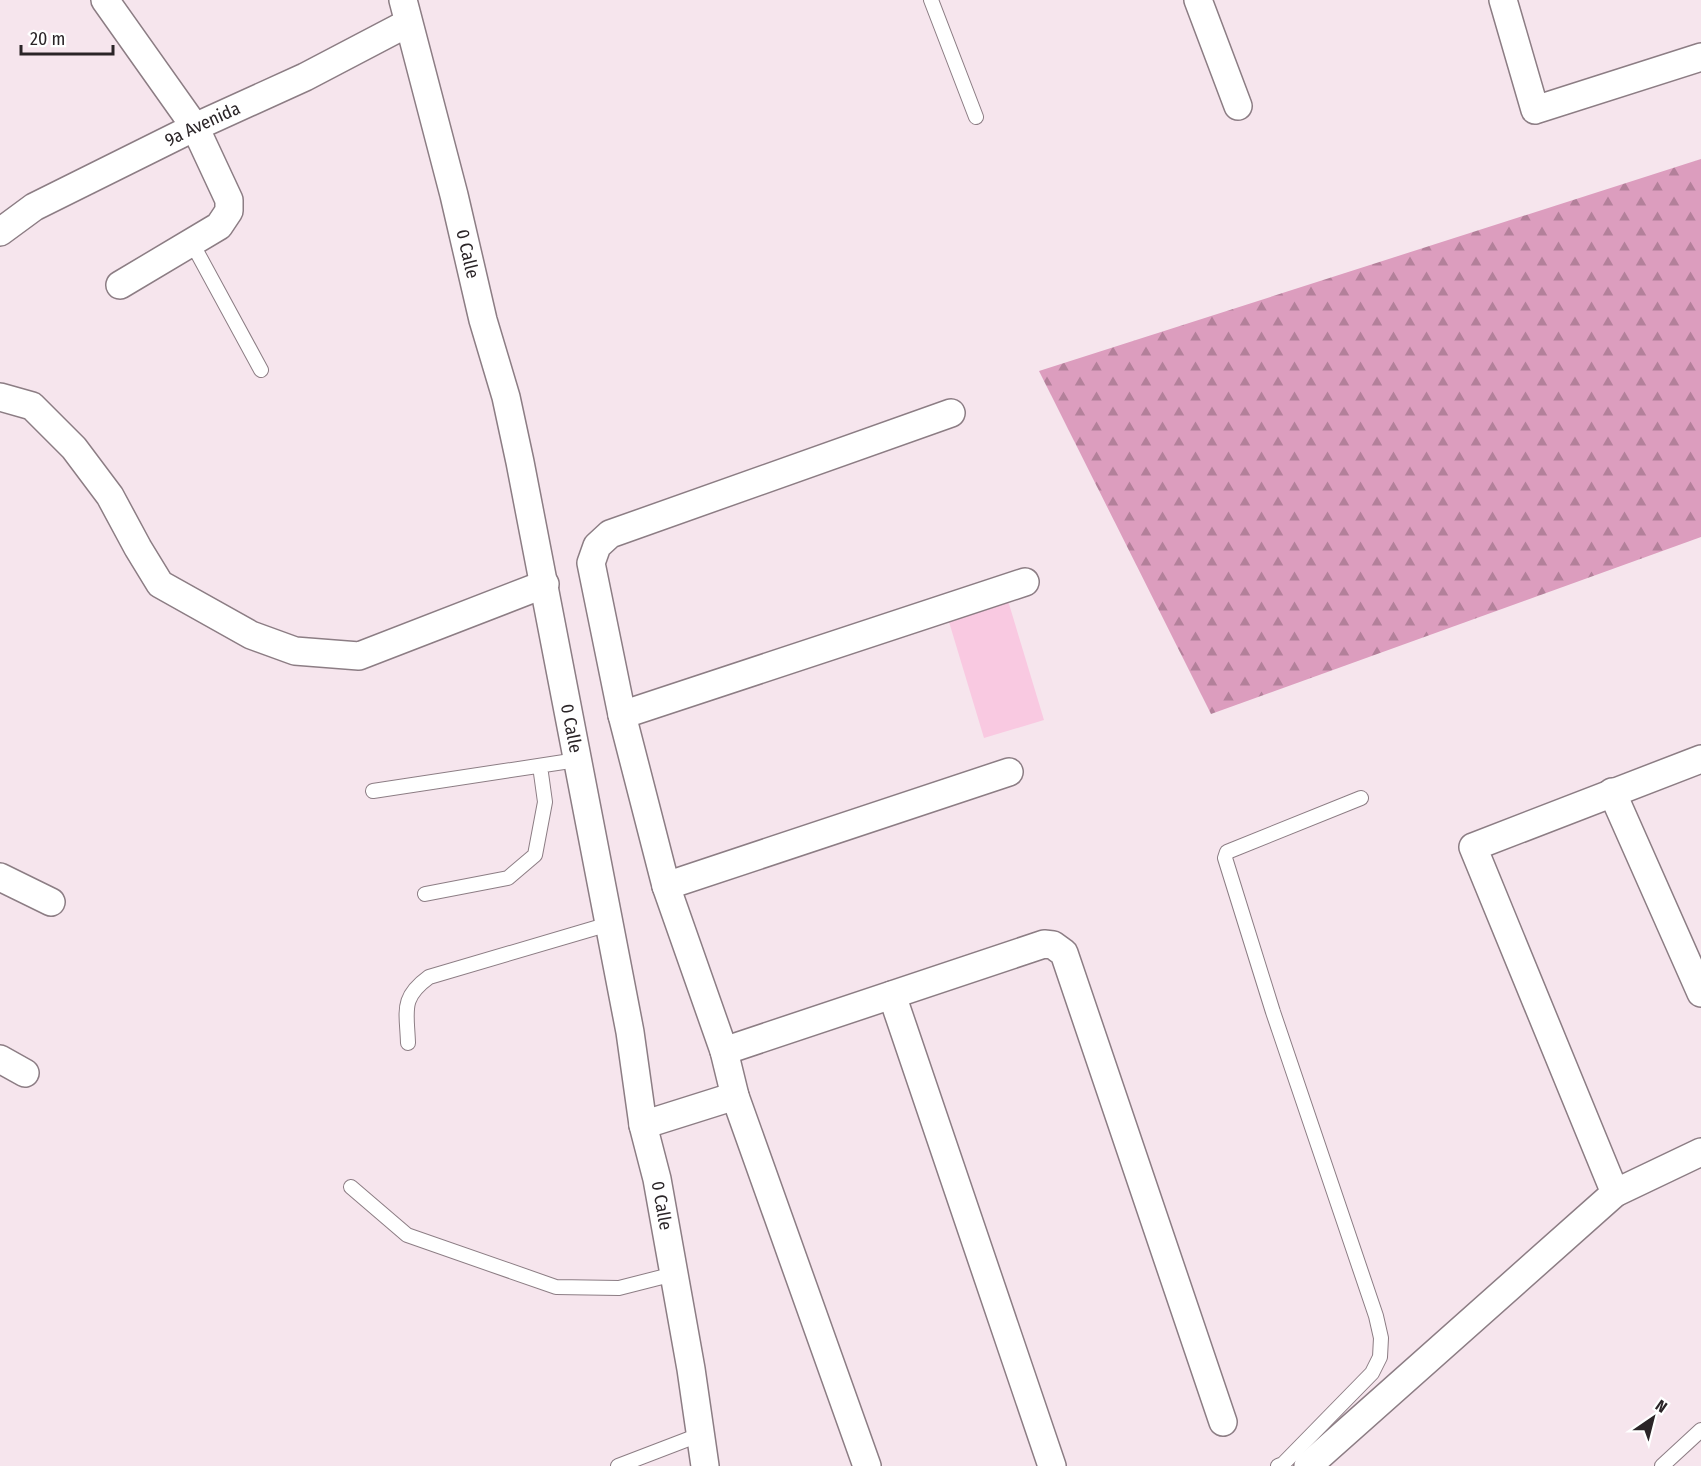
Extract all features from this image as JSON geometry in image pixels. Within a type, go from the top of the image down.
[{"type":"street","points":[[105,0],[195,127],[229,200],[229,211],[219,226],[120,285]]},
{"type":"street","points":[[1198,0],[1238,106]]},
{"type":"street","points":[[1503,0],[1535,110],[1701,57]]},
{"type":"street","name":"9a Avenida","points":[[0,232],[34,207],[195,127],[305,77],[405,12]]},
{"type":"street","name":"0 Calle","points":[[405,12],[454,195],[483,320],[506,397],[545,584],[630,1032],[643,1125],[657,1179],[691,1370],[705,1466]]},
{"type":"street","points":[[0,397],[32,406],[74,448],[110,496],[160,584],[251,635],[295,651],[359,656],[545,584]]},
{"type":"street","points":[[867,1466],[735,1096],[724,1051],[666,885],[622,715],[591,563],[597,546],[610,534],[951,413]]},
{"type":"street","points":[[622,715],[1025,582]]},
{"type":"street","points":[[1615,1193],[1473,846],[1701,759]]},
{"type":"street","points":[[666,885],[1009,772]]},
{"type":"street","points":[[1612,792],[1701,993]]},
{"type":"street","points":[[0,877],[51,902]]},
{"type":"street","points":[[724,1051],[1044,944],[1053,945],[1065,953],[1223,1422]]},
{"type":"street","points":[[892,995],[1052,1466]]},
{"type":"street","points":[[0,1059],[25,1073]]},
{"type":"street","points":[[643,1125],[735,1096]]},
{"type":"street","points":[[1308,1466],[1615,1193],[1701,1152]]},
{"type":"lane","points":[[931,0],[976,117]]},
{"type":"lane","points":[[192,243],[261,370]]},
{"type":"lane","points":[[373,791],[577,760]]},
{"type":"lane","points":[[425,894],[508,878],[535,855],[545,802],[540,766]]},
{"type":"lane","points":[[1278,1466],[1372,1373],[1380,1357],[1381,1338],[1360,1264],[1273,1012],[1226,858],[1227,852],[1361,798]]},
{"type":"lane","points":[[408,1043],[407,1002],[418,984],[429,976],[609,924]]},
{"type":"lane","points":[[351,1187],[407,1235],[556,1287],[619,1288],[674,1274]]},
{"type":"lane","points":[[1662,1466],[1701,1430]]},
{"type":"lane","points":[[618,1466],[699,1435]]},
{"type":"shaded area","points":[[1006,594],[1044,720],[984,738],[946,612]]},
{"type":"green space","points":[[1701,159],[1701,537],[1211,714],[1039,371]]}]
